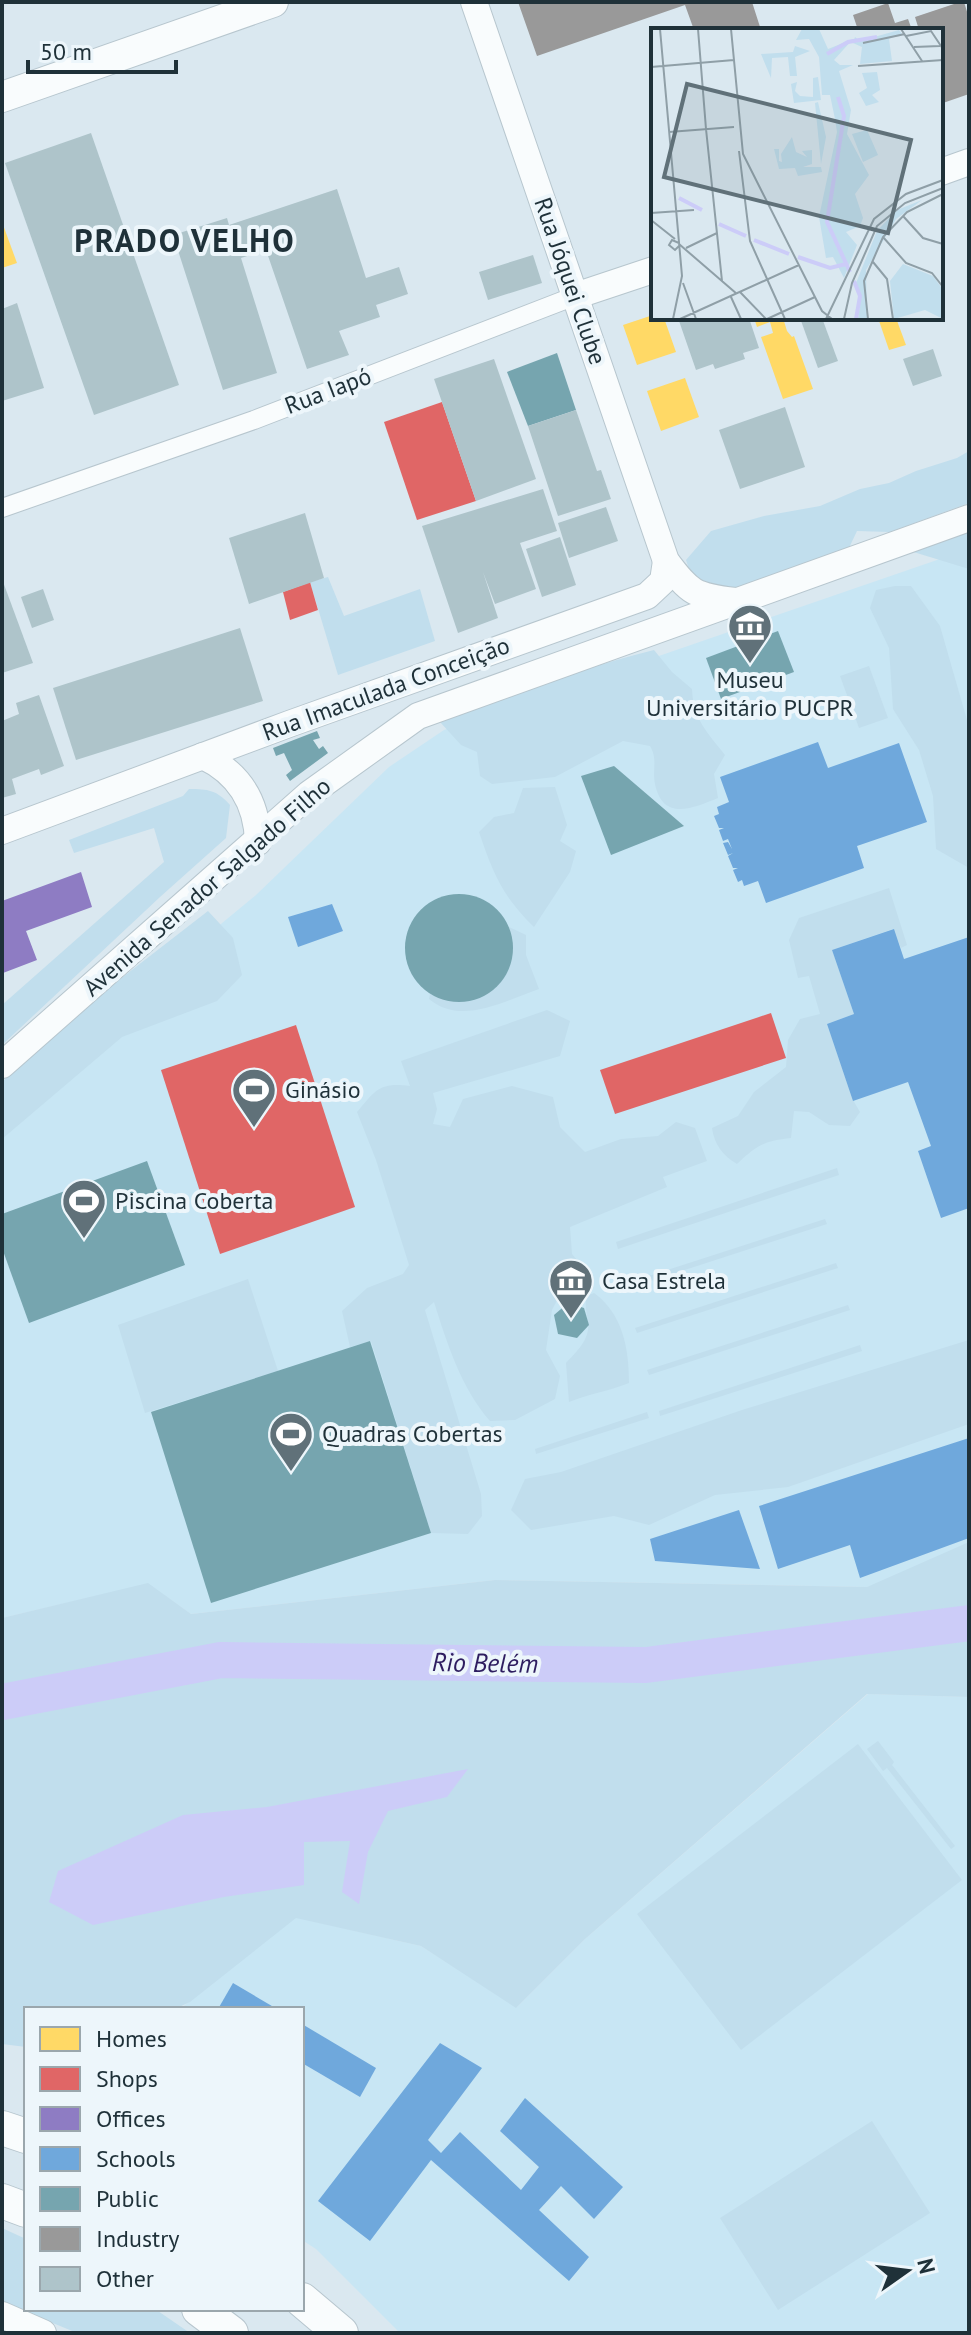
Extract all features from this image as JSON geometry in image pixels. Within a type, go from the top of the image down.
[{"type":"highway","points":[[2,2128],[24,2135]]},
{"type":"highway","points":[[2,2201],[24,2209]]},
{"type":"highway","points":[[202,2311],[231,2333]]},
{"type":"main road","points":[[2,97],[273,2]]},
{"type":"main road","name":"Rua Jóquei Clube","points":[[474,2],[666,561]]},
{"type":"main road","points":[[943,171],[969,162]]},
{"type":"main road","name":"Rua Iapó","points":[[575,296],[651,271]]},
{"type":"main road","name":"Rua Imaculada Conceição","points":[[418,716],[969,518]]},
{"type":"main road","name":"Rua Imaculada Conceição","points":[[666,561],[687,589],[707,598],[739,601]]},
{"type":"main road","name":"Rua Imaculada Conceição","points":[[2,831],[647,596],[663,581],[666,561]]},
{"type":"main road","name":"Avenida Senador Salgado Filho","points":[[2,1065],[309,794],[418,716]]},
{"type":"main road","points":[[203,756],[226,769],[243,788],[255,813],[258,842]]},
{"type":"main road","points":[[2,2315],[43,2333]]},
{"type":"street","name":"Rua Iapó","points":[[2,508],[254,420],[575,296]]},
{"type":"shaded area","points":[[969,451],[969,503],[890,532],[857,531],[848,550],[802,568],[728,590],[693,581],[686,560],[711,531],[764,516],[820,506],[860,489],[889,483],[957,458]]},
{"type":"shaded area","points":[[969,523],[969,569],[907,550]]},
{"type":"shaded area","points":[[969,549],[969,1556],[867,1587],[495,1580],[191,1614],[148,1584],[2,1618],[2,1105],[256,895],[389,767],[444,730]]},
{"type":"shaded area","points":[[328,577],[344,616],[420,589],[435,641],[338,675],[310,582]]},
{"type":"shaded area","points":[[911,586],[940,626],[969,727],[969,868],[936,849],[933,796],[919,750],[893,709],[889,648],[870,608],[876,590]]},
{"type":"shaded area","points":[[654,650],[672,672],[692,689],[698,717],[725,755],[714,774],[718,798],[699,805],[680,809],[665,804],[655,784],[654,755],[650,746],[623,741],[555,777],[492,784],[480,776],[477,752],[461,745],[440,722],[546,683]]},
{"type":"shaded area","points":[[869,666],[888,718],[859,728],[840,676]]},
{"type":"shaded area","points":[[555,787],[567,825],[560,841],[576,851],[570,872],[534,927],[500,883],[479,832],[494,817],[514,813],[523,788]]},
{"type":"shaded area","points":[[189,789],[212,791],[230,805],[226,838],[2,1045],[2,1005],[164,862],[154,828],[74,853],[69,840],[183,796]]},
{"type":"shaded area","points":[[889,888],[907,945],[901,948],[893,929],[832,950],[854,1014],[827,1024],[860,1112],[850,1126],[829,1125],[809,1112],[794,1111],[791,1138],[761,1145],[737,1164],[720,1149],[712,1128],[738,1116],[754,1092],[786,1067],[788,1040],[800,1019],[820,1014],[809,976],[798,978],[789,940],[799,918]]},
{"type":"shaded area","points":[[208,911],[233,938],[242,975],[217,1001],[122,1037],[2,1139],[2,1082],[88,1004]]},
{"type":"shaded area","points":[[509,927],[526,935],[526,955],[539,989],[497,1005],[469,1011],[441,1007],[429,999],[430,994],[449,1000],[466,1000],[481,997],[494,989],[509,963]]},
{"type":"shaded area","points":[[547,1010],[570,1021],[560,1056],[433,1093],[437,1109],[433,1124],[450,1127],[463,1099],[512,1086],[553,1097],[560,1127],[585,1152],[621,1139],[658,1136],[676,1122],[695,1128],[707,1161],[663,1177],[667,1187],[570,1227],[572,1254],[582,1266],[565,1285],[552,1310],[546,1350],[560,1376],[555,1399],[515,1420],[490,1421],[463,1380],[434,1302],[425,1310],[481,1494],[482,1516],[468,1534],[431,1533],[371,1341],[350,1347],[342,1311],[367,1288],[403,1274],[409,1265],[376,1160],[357,1112],[379,1089],[391,1085],[410,1086],[401,1061]]},
{"type":"shaded area","points":[[837,1168],[839,1175],[618,1249],[616,1242]]},
{"type":"shaded area","points":[[825,1219],[827,1224],[626,1289],[624,1284]]},
{"type":"shaded area","points":[[836,1263],[838,1268],[637,1333],[635,1328]]},
{"type":"shaded area","points":[[248,1279],[278,1371],[145,1413],[118,1325]]},
{"type":"shaded area","points":[[594,1293],[618,1322],[626,1345],[629,1383],[569,1402],[566,1363],[587,1335],[586,1296]]},
{"type":"shaded area","points":[[848,1305],[850,1310],[649,1375],[647,1370]]},
{"type":"shaded area","points":[[969,1340],[969,1424],[788,1487],[715,1495],[649,1525],[614,1516],[531,1530],[511,1510],[525,1479],[561,1472],[742,1410]]},
{"type":"shaded area","points":[[860,1345],[862,1351],[660,1416],[659,1411]]},
{"type":"shaded area","points":[[647,1412],[649,1418],[536,1454],[535,1449]]},
{"type":"shaded area","points":[[969,1542],[969,1697],[867,1694],[585,1939],[516,2008],[421,1946],[296,1918],[190,2002],[179,2007],[24,2007],[24,2047],[2,2044],[2,1618],[148,1583],[191,1614],[495,1580],[867,1587]]},
{"type":"shaded area","points":[[868,1694],[969,1697],[969,2333],[400,2333],[316,2249],[304,2241],[304,2007],[182,2007],[295,1917],[421,1946],[517,2007],[585,1939]]},
{"type":"shaded area","points":[[878,1741],[894,1762],[892,1765],[955,1846],[951,1849],[887,1768],[883,1771],[867,1749]]},
{"type":"shaded area","points":[[858,1744],[962,1880],[741,2050],[637,1914]]},
{"type":"shaded area","points":[[872,2121],[930,2213],[778,2310],[720,2218]]},
{"type":"shaded area","points":[[2,2228],[24,2238],[24,2311],[158,2311],[190,2333],[77,2333],[2,2302]]},
{"type":"water","points":[[468,1769],[447,1797],[388,1811],[368,1852],[359,1904],[342,1892],[350,1841],[304,1842],[304,1885],[224,1897],[93,1925],[49,1902],[58,1871],[183,1815],[267,1807]]},
{"type":"building: Homes","points":[[2,222],[17,263],[2,268]]},
{"type":"building: Homes","points":[[651,316],[651,320],[665,320],[676,352],[637,365],[623,325]]},
{"type":"building: Homes","points":[[755,320],[784,320],[787,331],[794,336],[813,389],[783,399],[761,337],[773,333],[770,322],[757,327]]},
{"type":"building: Homes","points":[[879,320],[897,320],[906,345],[889,350]]},
{"type":"building: Homes","points":[[685,378],[699,417],[661,431],[647,391]]},
{"type":"building: Shops","points":[[442,402],[476,501],[417,520],[384,422]]},
{"type":"building: Shops","points":[[310,582],[318,610],[290,620],[283,592]]},
{"type":"building: Shops","points":[[771,1013],[786,1058],[615,1114],[600,1070]]},
{"type":"building: Shops","points":[[296,1025],[355,1207],[220,1254],[161,1070]]},
{"type":"building: Offices","points":[[81,872],[92,907],[26,931],[37,960],[3,973],[2,901]]},
{"type":"building: Schools","points":[[818,742],[828,768],[899,743],[927,822],[857,846],[864,868],[766,903],[758,881],[744,886],[742,880],[738,882],[733,870],[738,868],[733,868],[728,856],[733,853],[728,855],[723,843],[728,842],[732,849],[728,839],[723,841],[719,830],[724,828],[719,828],[714,816],[719,814],[717,807],[729,802],[720,777]]},
{"type":"building: Schools","points":[[332,904],[343,931],[298,947],[288,917]]},
{"type":"building: Schools","points":[[894,929],[904,959],[969,937],[969,1208],[941,1218],[918,1151],[931,1146],[908,1082],[853,1101],[827,1024],[854,1014],[832,950]]},
{"type":"building: Schools","points":[[969,1438],[969,1538],[860,1578],[850,1545],[778,1569],[759,1506]]},
{"type":"building: Schools","points":[[739,1510],[760,1569],[655,1561],[650,1539]]},
{"type":"building: Schools","points":[[233,1983],[274,2007],[219,2007]]},
{"type":"building: Schools","points":[[304,2025],[376,2068],[360,2097],[304,2064]]},
{"type":"building: Schools","points":[[440,2043],[482,2068],[428,2140],[441,2153],[460,2132],[521,2190],[539,2167],[500,2131],[525,2098],[623,2187],[594,2219],[561,2186],[539,2210],[589,2257],[569,2281],[431,2160],[370,2241],[318,2201]]},
{"type":"building: Public","points":[[557,353],[576,410],[528,426],[507,372]]},
{"type":"building: Public","name":"Museu Universitário PUCPR","points":[[778,631],[794,672],[721,699],[706,658]]},
{"type":"building: Public","points":[[317,731],[320,738],[313,740],[319,749],[323,746],[328,753],[290,781],[286,775],[292,770],[284,753],[276,756],[273,748]]},
{"type":"building: Public","points":[[614,766],[684,826],[611,855],[581,776]]},
{"type":"building: Public","points":[[459,894],[480,898],[497,910],[509,927],[513,948],[509,969],[497,986],[480,998],[459,1002],[438,998],[421,986],[409,969],[405,948],[409,927],[421,910],[438,898]]},
{"type":"building: Public","points":[[147,1161],[185,1265],[29,1323],[2,1248],[2,1214]]},
{"type":"building: Public","name":"Casa Estrela","points":[[568,1303],[584,1308],[589,1325],[577,1338],[558,1334],[554,1315]]},
{"type":"building: Public","name":"Quadras Cobertas","points":[[370,1341],[431,1533],[211,1603],[151,1412]]},
{"type":"building: Industry","points":[[518,2],[752,2],[760,28],[693,28],[685,5],[537,56]]},
{"type":"building: Industry","points":[[964,2],[969,18],[969,94],[943,103],[943,28],[918,28],[915,17]]},
{"type":"building: Industry","points":[[888,3],[895,23],[908,19],[911,28],[857,28],[853,15]]},
{"type":"building: Other","points":[[91,133],[179,385],[94,415],[5,163]]},
{"type":"building: Other","points":[[337,189],[366,278],[399,267],[408,294],[376,305],[380,317],[339,331],[349,355],[307,369],[266,250],[241,258],[277,373],[223,390],[173,235],[227,218],[229,225]]},
{"type":"building: Other","points":[[533,255],[542,283],[488,300],[479,272]]},
{"type":"building: Other","points":[[17,303],[44,388],[2,401],[2,309]]},
{"type":"building: Other","points":[[679,320],[750,320],[759,348],[743,353],[745,359],[715,369],[713,364],[696,370]]},
{"type":"building: Other","points":[[801,320],[823,320],[838,361],[818,368]]},
{"type":"building: Other","points":[[933,349],[942,376],[913,386],[903,359]]},
{"type":"building: Other","points":[[494,359],[536,479],[476,501],[434,379]]},
{"type":"building: Other","points":[[785,407],[805,467],[740,489],[719,430]]},
{"type":"building: Other","points":[[576,410],[597,471],[601,470],[611,499],[558,516],[528,426]]},
{"type":"building: Other","points":[[543,489],[557,531],[520,543],[536,589],[495,604],[483,572],[498,618],[458,633],[422,526]]},
{"type":"building: Other","points":[[606,507],[618,541],[569,558],[558,523]]},
{"type":"building: Other","points":[[305,513],[324,578],[249,604],[229,538]]},
{"type":"building: Other","points":[[560,537],[576,585],[542,597],[526,549]]},
{"type":"building: Other","points":[[2,579],[33,663],[2,673]]},
{"type":"building: Other","points":[[43,589],[54,620],[32,628],[21,597]]},
{"type":"building: Other","points":[[240,628],[263,701],[76,760],[53,688]]},
{"type":"building: Other","points":[[39,695],[64,766],[41,775],[39,769],[12,779],[16,794],[2,798],[2,721],[19,714],[16,703]]},
{"type":"waterway","name":"Rio Belém","points":[[2,1702],[221,1660],[646,1665],[969,1623]]},
{"type":"place","name":"Museu Universitário PUCPR","points":[[750,665]]},
{"type":"place","name":"Ginásio","points":[[254,1129]]},
{"type":"place","name":"Piscina Coberta","points":[[84,1240]]},
{"type":"place","name":"Casa Estrela","points":[[571,1320]]},
{"type":"place","name":"Quadras Cobertas","points":[[291,1473]]},
{"type":"district","name":"PRADO VELHO","points":[[185,241]]}]
